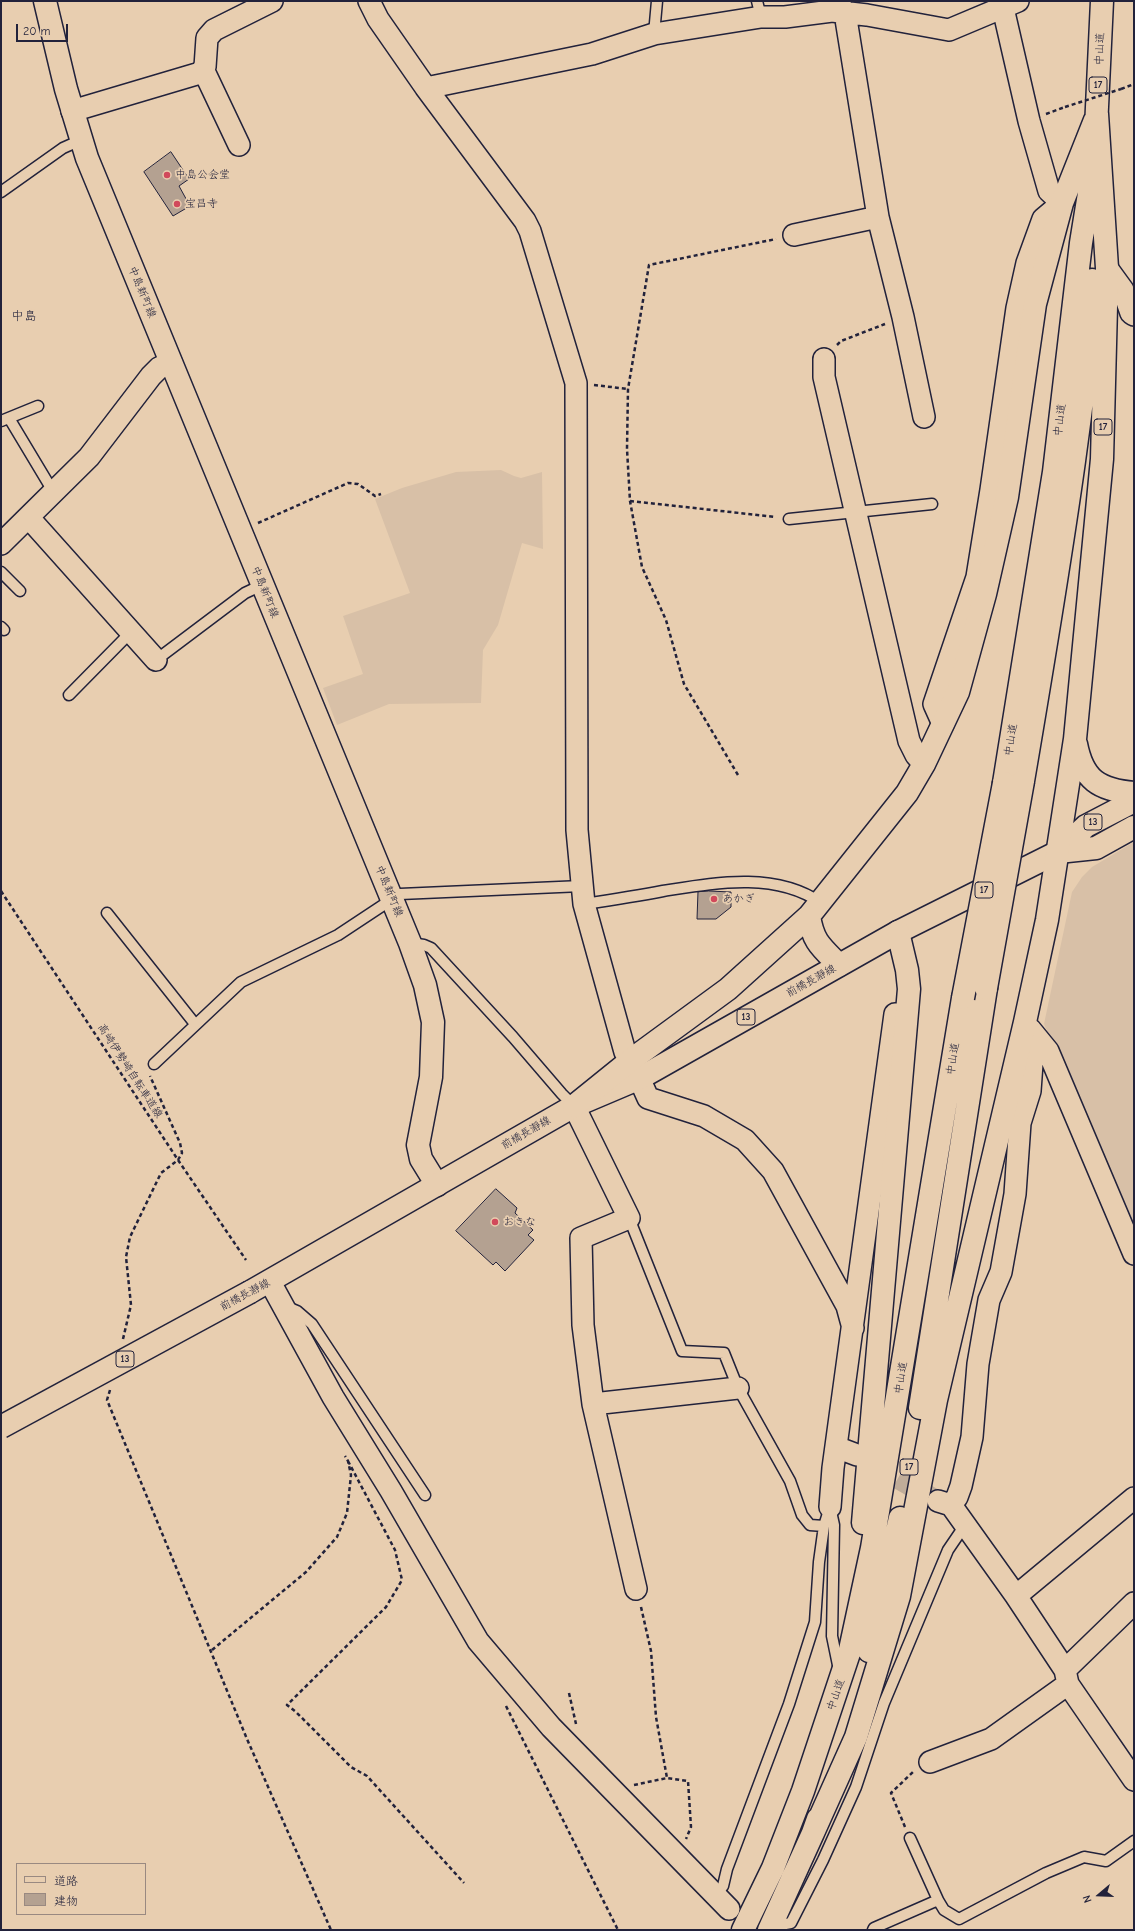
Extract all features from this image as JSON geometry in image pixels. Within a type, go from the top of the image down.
[{"type":"main road","name":"中島新町線","points":[[45,1],[72,111],[99,189],[392,899],[425,985],[433,1022],[432,1077],[418,1145],[421,1159],[437,1185]]},
{"type":"main road","name":"中山道","points":[[743,1930],[773,1868],[798,1805],[850,1650],[872,1548],[963,998],[1013,782],[1060,563],[1080,410],[1091,307],[1093,170],[1102,1]]},
{"type":"main road","points":[[636,1069],[728,989],[815,909],[907,793],[924,764],[958,692],[985,594],[1005,505],[1035,304],[1062,203],[1097,114]]},
{"type":"main road","name":"17","points":[[813,1833],[856,1737],[900,1596],[936,1400],[1030,1029],[1075,739],[1102,459],[1107,268],[1097,114]]},
{"type":"main road","points":[[1075,739],[1079,758],[1084,770],[1091,779],[1109,789],[1134,793]]},
{"type":"main road","name":"中山道","points":[[769,1929],[813,1833],[840,1753],[866,1664],[901,1513],[922,1400],[986,988],[1013,782]]},
{"type":"main road","name":"前橋長瀞線","points":[[1,1427],[270,1282],[636,1069],[839,966],[898,932],[1058,852],[1086,826],[1134,801]]},
{"type":"main road","name":"前橋長瀞線","points":[[1058,852],[1096,848],[1134,827]]},
{"type":"main road","points":[[815,909],[811,930],[817,944],[839,966]]},
{"type":"main road","name":"17","points":[[850,1650],[864,1511],[909,989],[907,970],[898,932]]},
{"type":"street","points":[[240,145],[203,69],[207,38],[214,30],[249,6],[272,1]]},
{"type":"street","points":[[369,1],[378,19],[426,88],[525,221],[530,230],[576,383],[576,830],[583,895],[625,1052],[636,1069],[648,1098],[704,1116],[745,1140],[773,1171],[847,1306],[853,1328]]},
{"type":"street","points":[[426,88],[592,54],[654,34],[759,9],[785,17],[832,11],[841,7],[949,30],[1010,4],[1029,121],[1049,190],[1062,203]]},
{"type":"street","points":[[841,7],[878,217],[903,317],[924,417]]},
{"type":"street","points":[[72,111],[200,73],[203,69]]},
{"type":"street","points":[[794,235],[878,217]]},
{"type":"street","points":[[1107,268],[1124,290],[1131,313],[1134,315]]},
{"type":"street","points":[[824,359],[824,377],[854,512],[909,741],[916,755],[924,764]]},
{"type":"street","points":[[1,544],[89,457],[151,376],[159,368],[171,362]]},
{"type":"street","points":[[29,518],[130,633],[156,660]]},
{"type":"street","points":[[827,1516],[895,1014]]},
{"type":"street","points":[[1030,1029],[1048,1051],[1134,1254]]},
{"type":"street","points":[[1030,1029],[1030,1091],[1020,1123],[1015,1194],[1000,1272],[989,1300],[978,1364],[972,1437],[961,1486],[956,1498],[944,1503],[965,1525],[1016,1596],[1134,1780]]},
{"type":"street","points":[[574,1106],[629,1218],[581,1238],[583,1325],[592,1404],[636,1589]]},
{"type":"street","points":[[270,1282],[332,1397],[391,1491],[478,1641],[551,1727],[723,1902]]},
{"type":"street","points":[[592,1404],[738,1388]]},
{"type":"street","points":[[836,1446],[857,1455]]},
{"type":"street","points":[[1016,1596],[1134,1498]]},
{"type":"street","points":[[930,1762],[990,1739],[1067,1677],[1130,1614]]},
{"type":"lane","points":[[654,34],[657,1]]},
{"type":"lane","points":[[1,192],[56,152],[81,140]]},
{"type":"lane","points":[[38,406],[5,420],[54,493]]},
{"type":"lane","points":[[789,519],[932,504]]},
{"type":"lane","points":[[1,572],[20,591]]},
{"type":"lane","points":[[156,660],[245,593],[262,585]]},
{"type":"lane","points":[[69,695],[130,633]]},
{"type":"lane","points":[[154,1064],[241,982],[338,935],[400,894],[583,895],[714,883],[755,882],[805,894],[815,909]]},
{"type":"lane","points":[[107,913],[195,1024]]},
{"type":"lane","points":[[410,944],[424,945],[431,948],[513,1036],[574,1106]]},
{"type":"lane","points":[[629,1218],[682,1351],[724,1354],[738,1388],[790,1481],[804,1520],[810,1525],[827,1516]]},
{"type":"lane","points":[[283,1306],[297,1311],[312,1324],[425,1496]]},
{"type":"lane","points":[[827,1516],[834,1525],[832,1636],[841,1680]]},
{"type":"lane","points":[[723,1902],[723,1886],[729,1862],[789,1704],[815,1622],[819,1562],[827,1516]]},
{"type":"lane","points":[[769,1929],[791,1923],[822,1860],[856,1787],[884,1703],[948,1550],[965,1525]]},
{"type":"lane","points":[[910,1838],[944,1910],[950,1915],[959,1919],[1046,1873],[1084,1857],[1106,1861],[1134,1841]]},
{"type":"lane","points":[[873,1930],[874,1928],[938,1900]]},
{"type":"path","points":[[1064,107],[1134,84]]},
{"type":"path","points":[[738,775],[684,684],[666,620],[642,567],[630,501],[627,450],[628,389],[650,265],[794,235]]},
{"type":"path","points":[[824,359],[841,341],[903,317]]},
{"type":"path","points":[[576,383],[628,389]]},
{"type":"path","points":[[240,530],[348,483],[358,484],[375,496],[381,494]]},
{"type":"path","points":[[630,501],[789,519]]},
{"type":"path","name":"高崎伊勢崎自転車道線","points":[[1,891],[178,1160],[246,1260]]},
{"type":"path","points":[[122,1342],[131,1305],[126,1256],[130,1237],[161,1173],[178,1160],[182,1153],[180,1143],[152,1084],[149,1071],[154,1064]]},
{"type":"path","points":[[111,1385],[107,1400],[212,1650],[247,1739],[331,1930]]},
{"type":"path","points":[[344,1455],[395,1550],[402,1580],[386,1607],[287,1705],[296,1712],[351,1767],[372,1781],[464,1883]]},
{"type":"path","points":[[212,1650],[306,1572],[337,1537],[346,1513],[350,1476],[348,1461]]},
{"type":"path","points":[[636,1589],[651,1651],[656,1717],[667,1778]]},
{"type":"path","points":[[569,1693],[577,1728]]},
{"type":"path","points":[[506,1705],[618,1930]]},
{"type":"path","points":[[910,1838],[891,1793],[914,1771],[930,1762]]},
{"type":"path","points":[[629,1780],[634,1785],[667,1778],[688,1781],[690,1827],[679,1856]]},
{"type":"shaded area","points":[[501,470],[521,478],[542,472],[543,549],[522,543],[498,625],[483,650],[481,703],[389,704],[337,725],[323,688],[363,674],[343,616],[410,593],[375,499],[402,488],[456,472]]},
{"type":"shaded area","points":[[1134,842],[1134,1236],[1044,1024],[1072,892],[1082,877],[1092,867]]},
{"type":"building","name":"中島公会堂","points":[[171,152],[189,179],[179,186],[190,206],[173,216],[144,172]]},
{"type":"building","name":"あかぎ","points":[[698,892],[731,892],[731,907],[716,919],[697,919]]},
{"type":"building","name":"おきな","points":[[496,1189],[517,1208],[515,1213],[533,1230],[528,1235],[534,1240],[505,1271],[496,1262],[493,1265],[456,1231]]},
{"type":"tunnel","points":[[871,1463],[934,1499]]},
{"type":"place","name":"中島公会堂","points":[[167,175]]},
{"type":"place","name":"宝昌寺","points":[[177,204]]},
{"type":"place","name":"あかぎ","points":[[714,899]]},
{"type":"place","name":"おきな","points":[[495,1222]]},
{"type":"district","name":"中島","points":[[24,316]]}]
